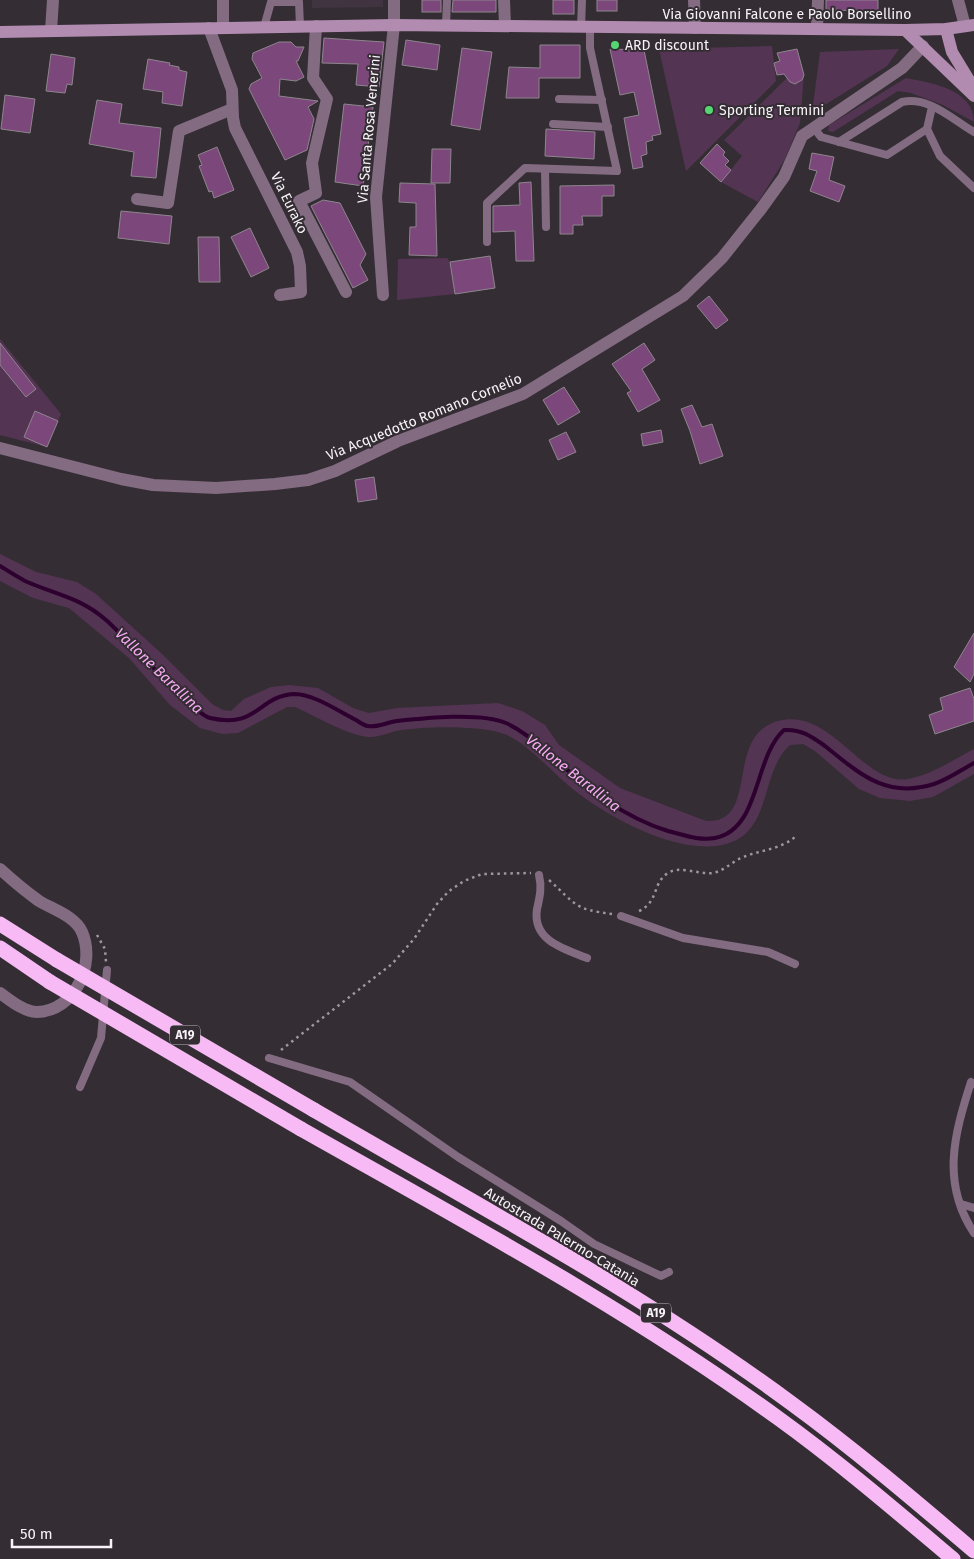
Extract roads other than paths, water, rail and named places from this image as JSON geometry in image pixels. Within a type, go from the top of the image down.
[{"type":"highway","points":[[0,916],[35,949]]},
{"type":"highway","name":"A19","points":[[0,924],[35,949]]},
{"type":"highway","name":"A19","points":[[0,948],[50,982],[301,1129],[581,1289],[703,1366],[778,1418],[830,1458],[953,1559]]},
{"type":"highway","name":"Autostrada Palermo-Catania","points":[[35,949],[57,960],[592,1272],[714,1350],[790,1402],[842,1442],[974,1551]]},
{"type":"main road","name":"Via Giovanni Falcone e Paolo Borsellino","points":[[0,32],[394,25],[904,30],[946,29],[970,26]]},
{"type":"main road","points":[[946,29],[952,52],[974,88]]},
{"type":"main road","points":[[904,30],[974,96]]},
{"type":"street","points":[[51,31],[52,0]]},
{"type":"street","points":[[223,0],[223,28]]},
{"type":"street","name":"Via Santa Rosa Venerini","points":[[384,295],[376,197],[394,25],[394,0]]},
{"type":"street","points":[[504,0],[505,26]]},
{"type":"street","points":[[694,0],[695,28]]},
{"type":"street","points":[[817,28],[818,0]]},
{"type":"street","points":[[958,0],[970,26]]},
{"type":"street","points":[[316,26],[313,78],[327,99],[312,163],[316,193],[299,201],[346,292]]},
{"type":"street","name":"Via Eurako","points":[[209,28],[232,90],[232,109],[236,128],[299,259],[301,292],[280,295]]},
{"type":"street","name":"Via Acquedotto Romano Cornelio","points":[[0,448],[121,480],[186,487],[216,488],[276,484],[308,480],[335,471],[398,441],[523,394],[683,296],[722,258],[761,209],[784,177],[802,136],[902,68],[923,46]]},
{"type":"street","points":[[137,199],[168,202],[179,131],[232,109]]},
{"type":"street","points":[[0,869],[39,900],[73,920],[82,931],[87,960],[79,983],[71,997],[58,1008],[36,1012],[15,1004],[0,993]]},
{"type":"lane","points":[[446,26],[447,0]]},
{"type":"lane","points":[[487,242],[487,203],[526,168],[617,171],[590,48],[582,0]]},
{"type":"lane","points":[[264,27],[271,2],[299,2],[300,26]]},
{"type":"lane","points":[[559,99],[602,100]]},
{"type":"lane","points":[[839,142],[902,102],[911,100],[941,110],[974,132]]},
{"type":"lane","points":[[932,107],[927,129],[940,156],[974,188]]},
{"type":"lane","points":[[553,124],[608,127]]},
{"type":"lane","points":[[814,128],[822,137],[887,154],[927,129]]},
{"type":"lane","points":[[545,169],[546,227]]},
{"type":"lane","points":[[539,875],[542,885],[537,912],[542,934],[551,943],[587,958]]},
{"type":"lane","points":[[621,916],[683,938],[768,952],[795,964]]},
{"type":"lane","points":[[80,1087],[101,1038],[107,970]]},
{"type":"lane","points":[[269,1058],[301,1069],[338,1076],[350,1082],[458,1157],[562,1221],[594,1244],[661,1276],[669,1272]]},
{"type":"lane","points":[[974,1084],[971,1082],[953,1150],[954,1184],[967,1222],[974,1233]]},
{"type":"lane","points":[[961,1204],[974,1208]]},
{"type":"waterway","name":"Vallone Barallina","points":[[0,566],[25,581],[77,601],[96,612],[116,629],[189,703],[210,718],[238,719],[248,716],[272,700],[294,694],[318,700],[368,726],[437,717],[468,717],[495,720],[513,726],[525,734],[579,780],[621,810],[651,825],[692,837],[703,839],[715,838],[730,832],[741,821],[749,807],[774,742],[784,730],[801,732],[810,736],[862,774],[888,786],[917,788],[934,784],[974,763]]},
{"type":"place","name":"ARD discount","points":[[615,45]]},
{"type":"place","name":"Sporting Termini","points":[[709,110]]}]
